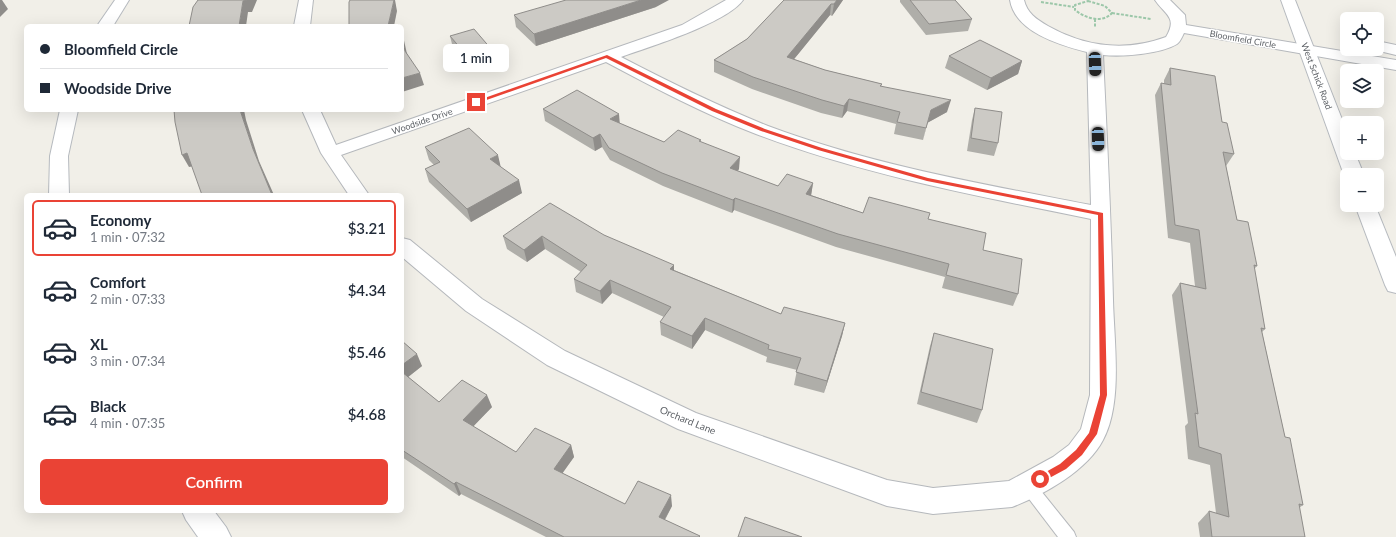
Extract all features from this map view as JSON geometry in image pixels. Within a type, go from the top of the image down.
[{"type":"street","points":[[106,24],[122,0]]},
{"type":"street","points":[[302,24],[306,0]]},
{"type":"street","name":"Woodside Drive","points":[[330,153],[686,28],[718,12],[736,0]]},
{"type":"street","points":[[1017,0],[1024,17],[1042,30],[1067,41],[1095,49],[1119,51],[1148,48],[1172,40],[1178,22],[1162,0]]},
{"type":"street","name":"West Schick Road","points":[[1288,0],[1351,168]]},
{"type":"street","name":"Bloomfield Circle","points":[[1178,22],[1301,34],[1340,41]]},
{"type":"street","name":"Bloomfield Circle","points":[[1178,22],[1307,50],[1396,65]]},
{"type":"street","points":[[1384,47],[1396,50]]},
{"type":"street","points":[[1020,490],[1063,466],[1079,453],[1093,434],[1103,395],[1101,214],[1095,49]]},
{"type":"street","points":[[607,56],[714,110],[763,130],[820,149],[927,180],[1101,214]]},
{"type":"street","points":[[59,193],[58,156],[69,112]]},
{"type":"street","points":[[312,112],[330,153],[358,193]]},
{"type":"street","points":[[1369,212],[1396,285]]},
{"type":"street","name":"Orchard Lane","points":[[404,247],[474,305],[556,358],[687,421],[887,493],[933,501],[1020,490]]},
{"type":"street","points":[[198,513],[216,537]]},
{"type":"lane","points":[[1020,490],[1068,537]]},
{"type":"path","points":[[1036,1],[1074,7],[1075,10],[1083,16],[1095,19],[1105,18],[1112,13],[1178,22]]},
{"type":"path","points":[[1074,7],[1078,3],[1094,1],[1109,8],[1112,13]]},
{"type":"building","points":[[198,0],[247,0],[243,1],[239,24],[189,24],[193,7]]},
{"type":"building","points":[[350,0],[394,0],[388,24],[349,24]]},
{"type":"building","points":[[566,0],[641,0],[534,34],[514,15]]},
{"type":"building","points":[[784,0],[837,0],[834,4],[831,4],[787,57],[825,70],[882,84],[880,86],[951,100],[931,110],[926,128],[897,122],[900,112],[849,99],[844,106],[822,100],[753,77],[714,60],[747,39]]},
{"type":"building","points":[[910,0],[955,0],[972,19],[929,24]]},
{"type":"building","points":[[474,29],[492,50],[468,57],[450,36]]},
{"type":"building","points":[[980,40],[1022,61],[991,78],[949,56]]},
{"type":"building","points":[[404,46],[405,51],[420,73],[404,77]]},
{"type":"building","points":[[1170,68],[1215,76],[1222,122],[1227,123],[1234,154],[1223,152],[1237,220],[1248,222],[1257,266],[1254,265],[1265,329],[1261,328],[1285,437],[1290,438],[1303,505],[1299,504],[1305,537],[1212,537],[1209,511],[1229,517],[1221,454],[1199,447],[1195,413],[1198,414],[1180,283],[1206,289],[1199,230],[1175,225],[1161,83],[1171,85]]},
{"type":"building","points":[[577,90],[619,114],[610,119],[664,142],[678,130],[701,140],[699,141],[740,157],[730,168],[778,186],[787,174],[813,183],[806,194],[863,213],[869,197],[930,213],[928,219],[986,233],[983,250],[1022,259],[1018,294],[946,275],[949,264],[838,234],[735,198],[733,200],[662,173],[609,148],[600,134],[593,138],[543,109]]},
{"type":"building","points":[[975,108],[1002,112],[998,143],[971,138]]},
{"type":"building","points":[[174,112],[241,112],[253,149],[271,193],[201,193],[187,153],[182,155]]},
{"type":"building","points":[[469,128],[498,155],[490,159],[519,180],[467,209],[425,169],[440,162],[425,147]]},
{"type":"building","points":[[550,203],[604,235],[674,265],[670,269],[781,314],[784,307],[845,323],[827,381],[796,372],[801,358],[768,349],[769,345],[705,318],[692,336],[660,322],[671,307],[610,280],[600,291],[574,279],[587,265],[542,236],[524,250],[503,236]]},
{"type":"building","points":[[934,333],[993,349],[982,410],[921,392]]},
{"type":"building","points":[[404,343],[417,354],[404,364]]},
{"type":"building","points":[[404,374],[439,402],[462,380],[487,395],[463,420],[516,452],[535,428],[571,445],[554,469],[625,504],[638,481],[671,495],[659,517],[700,536],[564,537],[456,482],[454,484],[404,451]]},
{"type":"building","points":[[745,517],[802,537],[738,537]]},
{"type":"route","points":[[476,102],[607,56],[714,110],[763,130],[820,149],[927,180],[1101,214],[1103,395],[1093,434],[1079,453],[1063,466],[1040,479]]}]
